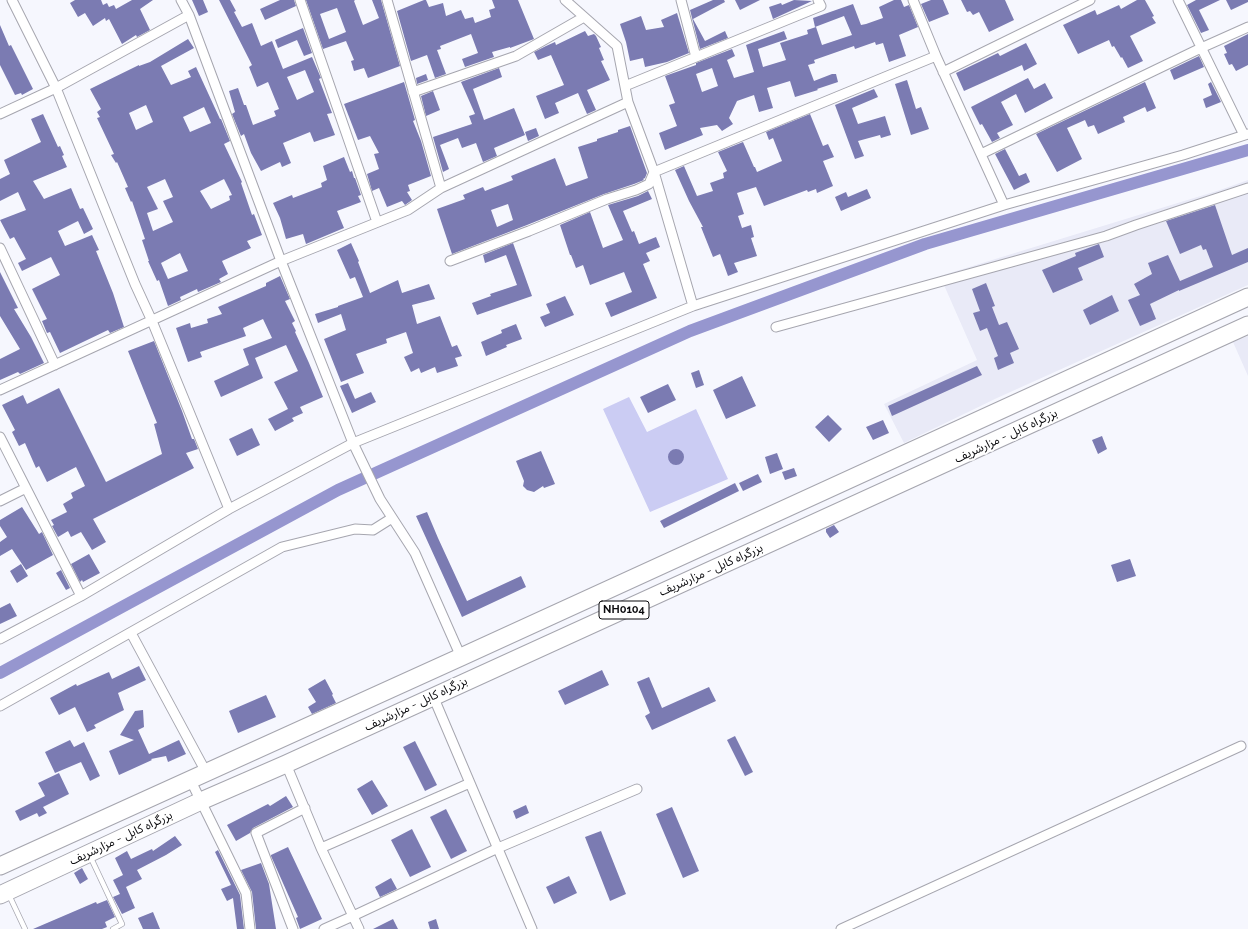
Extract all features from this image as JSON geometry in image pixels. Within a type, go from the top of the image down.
[{"type":"highway","name":"بزرگراه کابل - مزارشریف","points":[[0,866],[1248,297]]},
{"type":"highway","name":"بزرگراه کابل - مزارشریف","points":[[4,893],[201,801],[286,764],[1248,325]]},
{"type":"street","points":[[12,0],[56,88],[134,284],[152,321],[229,509]]},
{"type":"street","points":[[180,0],[189,15],[281,261],[360,460],[380,499],[415,553],[461,657]]},
{"type":"street","points":[[300,0],[377,222]]},
{"type":"street","points":[[387,0],[441,188]]},
{"type":"street","points":[[565,0],[617,46],[628,102],[654,172],[693,306]]},
{"type":"street","points":[[681,0],[696,57]]},
{"type":"street","points":[[625,86],[821,6],[818,0]]},
{"type":"street","points":[[913,0],[943,72],[1004,205]]},
{"type":"street","points":[[943,72],[1090,0]]},
{"type":"street","points":[[0,639],[81,596],[229,509],[353,443],[693,306],[1004,205],[1183,155],[1246,135],[1178,0]]},
{"type":"street","points":[[0,114],[56,88],[189,15]]},
{"type":"street","points":[[413,92],[516,56],[584,17]]},
{"type":"street","points":[[981,154],[1201,48],[1248,27]]},
{"type":"street","points":[[450,261],[607,199],[636,190],[649,184],[654,172],[936,56]]},
{"type":"street","points":[[0,390],[281,261],[408,210],[441,188],[628,102]]},
{"type":"street","points":[[776,327],[1106,236],[1136,224],[1248,188]]},
{"type":"street","points":[[0,248],[55,365]]},
{"type":"street","points":[[0,436],[81,596]]},
{"type":"street","points":[[0,501],[26,488]]},
{"type":"street","points":[[0,706],[282,547],[355,529],[373,530],[392,518]]},
{"type":"street","points":[[131,633],[206,772]]},
{"type":"street","points":[[433,696],[532,929]]},
{"type":"street","points":[[841,929],[1241,746]]},
{"type":"street","points":[[286,764],[320,848],[359,929]]},
{"type":"street","points":[[190,779],[246,893],[250,929]]},
{"type":"street","points":[[320,848],[470,783]]},
{"type":"street","points":[[324,929],[498,848],[636,789]]},
{"type":"street","points":[[293,929],[256,833],[305,808]]},
{"type":"lane","points":[[89,853],[122,924],[113,929]]},
{"type":"lane","points":[[4,893],[24,929]]},
{"type":"shaded area","points":[[1248,180],[1248,285],[997,398],[904,443],[884,404],[977,360],[940,276],[1220,190]]},
{"type":"shaded area","points":[[1248,336],[1248,376],[1233,342]]},
{"type":"shaded area","points":[[629,397],[647,432],[696,409],[728,479],[650,512],[603,409]]},
{"type":"building","points":[[75,0],[101,0],[103,5],[107,3],[109,7],[114,5],[116,9],[132,0],[153,0],[140,9],[150,30],[137,37],[136,35],[122,44],[109,19],[106,21],[105,18],[93,26],[85,13],[78,17],[70,3]]},
{"type":"building","points":[[192,0],[203,0],[208,12],[199,16]]},
{"type":"building","points":[[219,0],[230,0],[236,11],[234,12],[242,27],[252,23],[261,46],[272,41],[283,69],[312,57],[321,78],[319,79],[332,113],[327,114],[335,135],[314,142],[310,132],[283,143],[291,163],[282,167],[280,162],[261,171],[251,153],[244,134],[241,136],[232,114],[235,112],[229,91],[238,88],[253,125],[276,116],[274,111],[279,109],[268,82],[257,87],[249,67],[252,65]],"holes":[[[305,70],[314,92],[297,100],[287,77]]]},
{"type":"building","points":[[280,0],[294,0],[296,6],[265,20],[260,9]]},
{"type":"building","points":[[306,0],[355,0],[354,1],[363,25],[379,18],[372,0],[381,0],[400,66],[368,78],[364,68],[354,71],[351,61],[354,60],[346,41],[323,49]],"holes":[[[337,8],[346,32],[329,39],[320,14]]]},
{"type":"building","points":[[426,0],[429,7],[443,3],[446,16],[461,10],[465,19],[473,17],[475,23],[491,17],[489,10],[495,8],[492,0],[518,0],[534,39],[510,48],[492,52],[494,57],[465,67],[462,59],[478,53],[471,34],[440,46],[441,49],[437,50],[446,74],[435,78],[427,55],[411,61],[397,11]]},
{"type":"building","points":[[713,0],[724,0],[725,2],[693,19],[705,41],[725,31],[728,38],[700,49],[690,10]]},
{"type":"building","points":[[735,0],[760,0],[740,10]]},
{"type":"building","points":[[794,0],[812,1],[773,19],[769,7],[781,3],[782,5]]},
{"type":"building","points":[[894,0],[901,0],[904,7],[909,5],[918,27],[899,35],[906,56],[889,62],[883,43],[876,45],[875,42],[855,49],[854,46],[814,60],[815,63],[808,65],[814,81],[832,74],[836,74],[838,82],[795,97],[790,81],[767,88],[773,108],[759,112],[754,95],[737,101],[729,118],[733,124],[722,131],[717,125],[700,128],[703,135],[665,150],[659,133],[677,126],[669,105],[675,103],[665,76],[696,65],[696,63],[732,49],[735,56],[727,60],[734,78],[754,72],[746,45],[784,31],[787,39],[758,49],[763,67],[786,60],[780,43],[808,34],[807,30],[816,27],[822,45],[852,35],[844,16],[815,27],[813,18],[853,4],[861,25],[883,18],[879,7]],"holes":[[[712,68],[718,86],[702,92],[696,74]]]},
{"type":"building","points":[[931,0],[943,0],[949,14],[929,22],[921,4]]},
{"type":"building","points":[[961,0],[1005,0],[1014,20],[989,32],[979,12],[973,15],[970,11],[967,12]]},
{"type":"building","points":[[1137,0],[1145,0],[1154,16],[1152,17],[1156,23],[1130,36],[1143,61],[1128,68],[1114,46],[1112,47],[1109,40],[1078,54],[1063,25],[1095,10],[1097,15],[1119,5],[1121,9]]},
{"type":"building","points":[[1196,0],[1220,0],[1199,10],[1209,30],[1201,33],[1187,5]]},
{"type":"building","points":[[1226,0],[1248,0],[1248,2],[1231,10]]},
{"type":"building","points":[[677,13],[689,53],[667,62],[645,67],[643,58],[630,61],[620,24],[641,16],[646,30],[664,27],[661,20]]},
{"type":"building","points":[[0,25],[9,46],[11,45],[33,89],[22,95],[21,93],[15,95],[0,65]]},
{"type":"building","points":[[303,28],[312,53],[304,56],[297,40],[278,48],[275,40]]},
{"type":"building","points":[[585,31],[588,36],[594,34],[596,36],[601,47],[599,48],[604,60],[601,61],[610,80],[587,90],[596,110],[587,114],[578,93],[555,103],[559,113],[545,119],[536,96],[564,85],[551,55],[538,60],[534,52],[555,42],[556,45]]},
{"type":"building","points":[[1248,34],[1248,65],[1236,71],[1232,64],[1229,65],[1224,54],[1227,53],[1224,46]]},
{"type":"building","points":[[188,39],[194,48],[161,66],[171,85],[191,77],[188,71],[196,67],[230,141],[224,144],[242,182],[241,183],[252,215],[254,214],[262,235],[247,241],[251,248],[222,261],[228,274],[219,279],[221,282],[198,292],[197,289],[180,297],[181,300],[168,306],[159,280],[157,281],[148,261],[142,240],[145,239],[132,201],[131,202],[125,188],[128,187],[117,162],[116,163],[111,155],[114,154],[97,118],[100,117],[97,112],[101,109],[90,89],[139,65],[150,62]],"holes":[[[146,105],[153,122],[136,130],[129,113]],[[204,107],[211,123],[190,132],[183,117]],[[165,179],[173,197],[163,201],[173,222],[153,231],[147,213],[158,209],[147,187]],[[224,179],[232,195],[229,196],[230,200],[211,209],[200,191]],[[180,253],[188,271],[168,279],[161,263]]]},
{"type":"building","points":[[1026,43],[1037,64],[1024,71],[1022,65],[964,91],[956,73],[998,53],[1000,56]]},
{"type":"building","points":[[1199,56],[1204,67],[1174,80],[1170,70]]},
{"type":"building","points":[[499,68],[502,77],[473,89],[484,120],[514,108],[525,135],[494,148],[497,156],[483,162],[476,143],[462,148],[458,138],[440,145],[449,169],[443,172],[433,137],[472,124],[469,116],[475,114],[461,82]]},
{"type":"building","points":[[426,74],[428,80],[417,84],[416,78]]},
{"type":"building","points":[[1028,78],[1034,89],[1045,83],[1053,98],[1025,113],[1016,94],[1001,102],[1013,125],[997,133],[1000,138],[992,142],[982,124],[980,125],[971,107]]},
{"type":"building","points":[[907,80],[916,109],[921,107],[929,129],[911,135],[895,84]]},
{"type":"building","points":[[404,82],[415,120],[413,121],[421,141],[431,176],[408,185],[410,191],[407,192],[412,200],[405,205],[402,201],[387,207],[379,188],[372,191],[367,174],[379,169],[374,154],[379,153],[370,136],[358,140],[344,104]]},
{"type":"building","points":[[1145,82],[1156,108],[1147,112],[1145,107],[1123,117],[1125,122],[1098,134],[1094,125],[1088,127],[1085,120],[1067,128],[1082,159],[1057,172],[1036,134]]},
{"type":"building","points":[[1211,82],[1221,102],[1206,108],[1203,99],[1212,95],[1208,84]]},
{"type":"building","points":[[874,89],[878,97],[852,108],[858,124],[885,116],[891,135],[881,138],[880,135],[858,141],[864,156],[855,159],[835,105]]},
{"type":"building","points":[[433,91],[440,110],[426,116],[421,96]]},
{"type":"building","points":[[43,114],[58,147],[60,146],[64,155],[62,156],[67,167],[33,181],[44,199],[71,188],[80,209],[83,208],[93,229],[84,234],[78,221],[58,231],[65,246],[92,235],[99,250],[96,251],[113,293],[124,327],[110,333],[108,330],[60,353],[50,332],[47,333],[42,321],[47,319],[32,289],[60,275],[51,257],[22,271],[18,263],[26,259],[14,237],[10,239],[0,220],[26,210],[18,192],[0,201],[0,179],[10,174],[4,160],[41,142],[31,119]]},
{"type":"building","points":[[810,114],[823,146],[828,144],[834,157],[823,161],[833,186],[817,193],[816,189],[808,192],[807,190],[764,206],[756,187],[737,193],[744,214],[738,216],[742,228],[751,225],[754,237],[751,238],[757,256],[734,263],[738,272],[728,276],[720,254],[713,257],[701,227],[703,227],[675,170],[684,166],[697,196],[713,191],[710,183],[724,178],[723,173],[727,171],[718,152],[743,142],[757,172],[782,161],[773,138],[769,140],[766,132]]},
{"type":"building","points":[[630,126],[647,173],[643,179],[644,180],[604,194],[452,254],[437,209],[465,199],[463,195],[483,187],[485,191],[513,180],[511,176],[555,158],[566,186],[588,178],[578,147],[597,141],[597,139],[618,132],[618,130]],"holes":[[[508,204],[513,220],[497,227],[491,210]]]},
{"type":"building","points":[[536,128],[539,136],[528,141],[525,132]]},
{"type":"building","points":[[1005,149],[1019,176],[1026,173],[1030,182],[1014,190],[995,154]]},
{"type":"building","points":[[344,157],[350,172],[352,171],[355,178],[361,195],[358,196],[361,202],[337,211],[344,228],[306,244],[303,234],[286,239],[280,218],[273,203],[292,195],[293,198],[322,187],[321,183],[327,180],[323,166]]},
{"type":"building","points":[[867,189],[871,198],[841,211],[835,197],[846,192],[848,197]]},
{"type":"building","points":[[648,191],[652,199],[623,211],[639,244],[656,237],[660,247],[646,253],[650,261],[643,264],[657,298],[611,317],[605,303],[632,292],[624,272],[590,285],[583,265],[576,268],[560,225],[590,212],[603,248],[623,240],[608,205],[638,196]]},
{"type":"building","points":[[1215,205],[1232,255],[1248,248],[1248,262],[1179,290],[1150,304],[1156,319],[1140,326],[1128,300],[1140,295],[1134,284],[1152,274],[1148,263],[1168,255],[1180,281],[1213,267],[1206,249],[1203,250],[1201,245],[1180,254],[1166,221]]},
{"type":"building","points":[[351,243],[370,293],[398,280],[402,293],[429,284],[435,299],[412,305],[417,324],[440,316],[452,347],[457,345],[462,356],[455,358],[458,366],[437,373],[435,367],[421,373],[419,368],[411,372],[404,357],[413,353],[406,332],[386,339],[387,343],[356,354],[364,373],[341,382],[324,339],[346,330],[341,314],[318,323],[315,314],[363,297],[355,277],[350,279],[337,250]]},
{"type":"building","points":[[513,243],[532,296],[477,315],[472,303],[491,296],[490,294],[517,285],[506,255],[485,263],[483,255]]},
{"type":"building","points":[[1099,244],[1104,257],[1078,268],[1083,280],[1053,293],[1042,270],[1076,256],[1075,253]]},
{"type":"building","points":[[0,272],[18,308],[14,309],[31,337],[44,363],[20,374],[18,372],[0,380],[0,359],[20,349],[0,316]]},
{"type":"building","points":[[280,276],[290,299],[285,301],[295,321],[292,323],[296,331],[295,332],[323,397],[300,407],[303,413],[292,418],[294,421],[275,431],[268,419],[288,409],[274,382],[298,371],[286,345],[255,358],[263,378],[221,397],[214,381],[249,365],[243,349],[272,338],[263,319],[243,328],[246,336],[200,352],[202,357],[188,362],[176,328],[190,323],[191,328],[208,323],[207,319],[222,314],[218,307],[266,286],[266,283]]},
{"type":"building","points":[[986,283],[995,306],[992,307],[999,325],[1007,322],[1019,349],[1010,353],[1014,363],[998,370],[994,358],[998,356],[987,328],[980,331],[973,313],[980,311],[972,289]]},
{"type":"building","points":[[1112,295],[1119,311],[1090,325],[1083,310]]},
{"type":"building","points":[[565,296],[574,315],[545,327],[540,317],[550,313],[546,304]]},
{"type":"building","points":[[516,324],[522,339],[506,345],[507,347],[486,356],[481,342],[502,333],[501,330]]},
{"type":"building","points":[[154,341],[192,439],[194,439],[198,449],[186,453],[194,468],[93,519],[106,542],[92,550],[81,532],[71,537],[68,531],[58,537],[52,526],[54,525],[51,520],[67,512],[63,504],[73,498],[71,493],[85,486],[76,467],[47,482],[39,466],[36,468],[25,443],[19,446],[12,432],[15,430],[2,405],[23,395],[27,404],[59,388],[106,482],[162,454],[154,424],[157,423],[128,351]]},
{"type":"building","points":[[977,366],[982,375],[892,416],[888,406]]},
{"type":"building","points":[[699,370],[704,385],[696,388],[691,373]]},
{"type":"building","points":[[742,376],[756,406],[726,419],[713,390]]},
{"type":"building","points":[[348,383],[355,399],[371,392],[376,402],[352,413],[340,386]]},
{"type":"building","points":[[668,384],[676,400],[648,413],[640,397]]},
{"type":"building","points":[[828,415],[842,429],[829,442],[815,427]]},
{"type":"building","points":[[883,420],[889,433],[873,440],[866,427]]},
{"type":"building","points":[[252,428],[260,445],[237,456],[229,439]]},
{"type":"building","points":[[1102,436],[1107,449],[1098,454],[1092,440]]},
{"type":"building","points":[[673,449],[679,449],[684,454],[682,463],[679,465],[673,465],[668,460],[668,454]]},
{"type":"building","points":[[541,451],[555,484],[544,488],[543,486],[534,492],[527,490],[523,486],[524,481],[516,461]]},
{"type":"building","points":[[777,453],[783,469],[770,474],[765,457]]},
{"type":"building","points":[[794,468],[797,476],[785,480],[782,472]]},
{"type":"building","points":[[758,474],[762,482],[743,491],[739,483]]},
{"type":"building","points":[[735,483],[739,491],[664,528],[660,521]]},
{"type":"building","points":[[22,507],[39,534],[42,532],[53,555],[26,570],[12,549],[0,556],[0,542],[7,537],[0,526],[0,520]]},
{"type":"building","points":[[427,512],[467,601],[521,576],[526,587],[462,617],[416,516]]},
{"type":"building","points":[[834,525],[839,532],[830,538],[826,532],[826,529]]},
{"type":"building","points":[[89,554],[100,573],[83,582],[82,580],[80,582],[71,564]]},
{"type":"building","points":[[1130,559],[1136,576],[1117,582],[1111,565]]},
{"type":"building","points":[[21,564],[28,576],[17,583],[10,571]]},
{"type":"building","points":[[61,570],[70,588],[66,590],[56,573]]},
{"type":"building","points":[[10,603],[17,616],[0,624],[0,608]]},
{"type":"building","points":[[139,666],[146,680],[118,693],[124,710],[94,725],[96,728],[87,732],[75,707],[59,715],[50,698],[76,684],[77,686],[109,672],[112,679]]},
{"type":"building","points":[[602,670],[609,685],[565,705],[558,691]]},
{"type":"building","points":[[649,677],[662,708],[709,687],[716,701],[652,730],[645,716],[650,713],[637,682]]},
{"type":"building","points":[[325,679],[336,703],[312,714],[308,707],[316,702],[308,689]]},
{"type":"building","points":[[266,695],[276,717],[238,733],[229,711]]},
{"type":"building","points":[[143,710],[144,727],[138,730],[149,754],[179,740],[186,754],[168,762],[166,756],[151,759],[152,760],[119,775],[109,751],[134,740],[120,735],[135,711]]},
{"type":"building","points":[[735,736],[753,772],[745,776],[727,740]]},
{"type":"building","points":[[70,740],[74,747],[84,742],[100,776],[90,781],[81,762],[55,773],[45,752]]},
{"type":"building","points":[[415,741],[437,785],[425,791],[403,747]]},
{"type":"building","points":[[59,773],[69,794],[43,807],[47,813],[39,817],[37,813],[20,821],[15,811],[45,796],[38,783]]},
{"type":"building","points":[[372,780],[388,806],[372,815],[357,789]]},
{"type":"building","points":[[286,796],[293,807],[253,828],[250,833],[236,841],[227,825],[268,804],[270,806]]},
{"type":"building","points":[[526,805],[529,813],[516,819],[513,811]]},
{"type":"building","points":[[672,807],[699,871],[683,878],[656,814]]},
{"type":"building","points":[[446,809],[467,851],[451,859],[430,817]]},
{"type":"building","points":[[412,829],[431,867],[410,877],[391,840]]},
{"type":"building","points":[[601,831],[626,894],[610,901],[585,837]]},
{"type":"building","points":[[175,836],[182,845],[137,870],[142,879],[126,887],[135,908],[122,914],[113,897],[120,894],[113,880],[123,875],[115,858],[127,851],[131,859],[152,849],[153,851]]},
{"type":"building","points":[[288,847],[322,919],[300,929],[296,918],[298,917],[271,856]]},
{"type":"building","points":[[218,850],[240,895],[244,929],[237,929],[233,898],[227,901],[221,889],[231,885],[215,852]]},
{"type":"building","points":[[261,863],[269,884],[276,929],[256,929],[252,892],[241,870]]},
{"type":"building","points":[[82,868],[88,879],[80,884],[74,873]]},
{"type":"building","points":[[569,876],[577,893],[554,904],[546,887]]},
{"type":"building","points":[[391,878],[397,889],[380,897],[375,887]]},
{"type":"building","points":[[107,900],[115,917],[105,922],[107,927],[102,929],[33,929],[96,902],[97,904]]},
{"type":"building","points":[[153,912],[160,929],[143,929],[138,918]]},
{"type":"building","points":[[393,919],[398,929],[373,929]]},
{"type":"building","points":[[436,919],[439,929],[430,929],[428,922]]},
{"type":"waterway","points":[[0,673],[338,490],[690,331],[925,244],[1248,150]]}]
